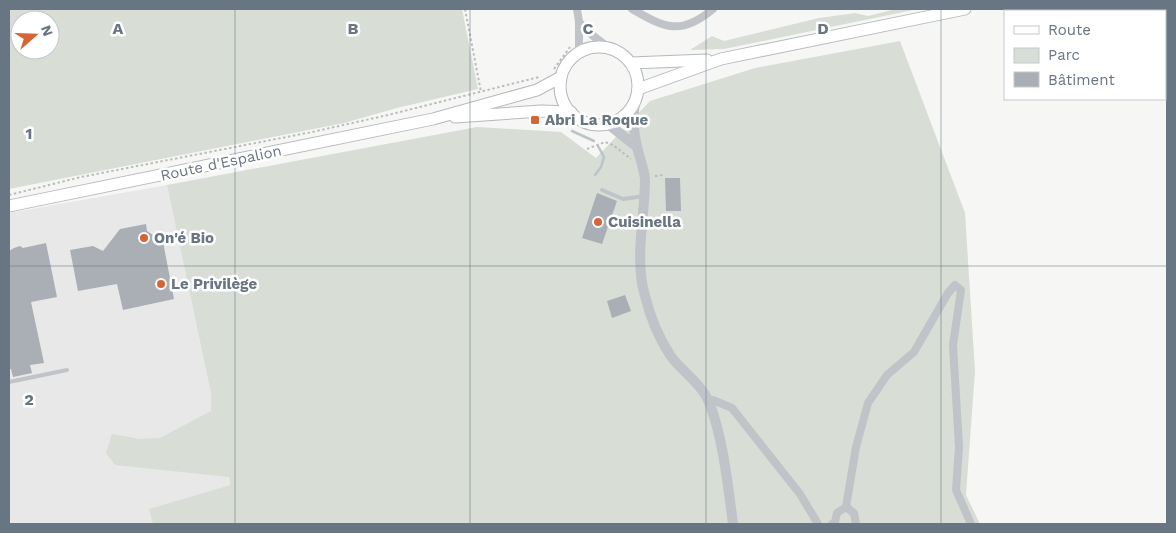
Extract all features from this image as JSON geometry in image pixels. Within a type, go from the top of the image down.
[{"type":"main road","points":[[638,89],[722,59],[965,9]]},
{"type":"main road","points":[[575,48],[609,48],[622,53],[632,63],[637,76],[638,89],[635,101],[632,108],[621,118],[608,124],[588,123],[571,112],[563,99],[560,85],[561,78],[575,48]]},
{"type":"main road","points":[[632,63],[722,59]]},
{"type":"main road","name":"Route d'Espalion","points":[[433,119],[482,98],[537,90],[561,78]]},
{"type":"main road","name":"Route d'Espalion","points":[[9,206],[433,119],[541,111],[571,112]]},
{"type":"street","points":[[575,48],[579,22],[577,9]]},
{"type":"street","points":[[632,9],[656,23],[672,27],[691,24],[713,9]]},
{"type":"street","points":[[579,22],[609,48]]},
{"type":"street","points":[[635,101],[632,120],[645,177],[641,258],[644,296],[655,325],[671,356],[694,381],[708,400],[720,442],[729,490],[732,524]]},
{"type":"street","points":[[608,124],[637,147]]},
{"type":"street","points":[[832,524],[835,522],[837,513],[846,506],[856,447],[868,403],[887,375],[914,352],[955,284],[961,290],[953,346],[959,448],[956,490],[970,524]]},
{"type":"street","points":[[708,400],[713,400],[732,408],[800,494],[818,524]]},
{"type":"street","points":[[846,506],[854,513],[856,524]]},
{"type":"lane","points":[[602,190],[624,199],[644,196]]},
{"type":"lane","points":[[9,382],[67,370]]},
{"type":"path","points":[[465,9],[482,98]]},
{"type":"path","points":[[550,74],[569,50],[575,48]]},
{"type":"path","points":[[9,195],[81,177],[482,98],[541,77]]},
{"type":"path","points":[[587,149],[605,142],[613,145],[627,156],[642,164]]},
{"type":"shaded area","points":[[167,185],[230,485],[150,509],[153,524],[9,524],[9,213]]},
{"type":"green space","points":[[9,9],[462,9],[478,89],[397,108],[344,123],[9,189]]},
{"type":"green space","points":[[896,9],[918,9],[724,49],[690,50],[712,36],[724,41],[819,18],[855,13],[868,16]]},
{"type":"green space","points":[[900,41],[965,213],[975,371],[966,495],[980,524],[153,524],[149,509],[230,485],[229,477],[115,465],[106,453],[112,434],[140,439],[160,438],[211,411],[211,394],[167,185],[477,127],[561,132],[596,158],[650,101],[755,68]]},
{"type":"building","points":[[665,178],[680,178],[681,211],[666,211]]},
{"type":"building","name":"Cuisinella","points":[[597,193],[617,201],[602,244],[582,238]]},
{"type":"building","points":[[146,224],[147,231],[163,242],[174,299],[123,310],[117,284],[78,291],[70,250],[93,246],[103,251],[120,229]]},
{"type":"building","points":[[46,243],[57,297],[31,302],[44,363],[30,365],[32,373],[13,377],[11,369],[9,369],[9,251],[20,246],[23,248]]},
{"type":"building","points":[[625,295],[631,311],[612,318],[607,301]]},
{"type":"waterway","points":[[572,131],[594,141]]},
{"type":"waterway","points":[[595,175],[601,167],[604,157],[598,146]]},
{"type":"place","name":"Abri La Roque","points":[[535,120]]},
{"type":"place","name":"Cuisinella","points":[[598,222]]},
{"type":"place","name":"On'é Bio","points":[[144,238]]},
{"type":"place","name":"Le Privilège","points":[[161,284]]}]
